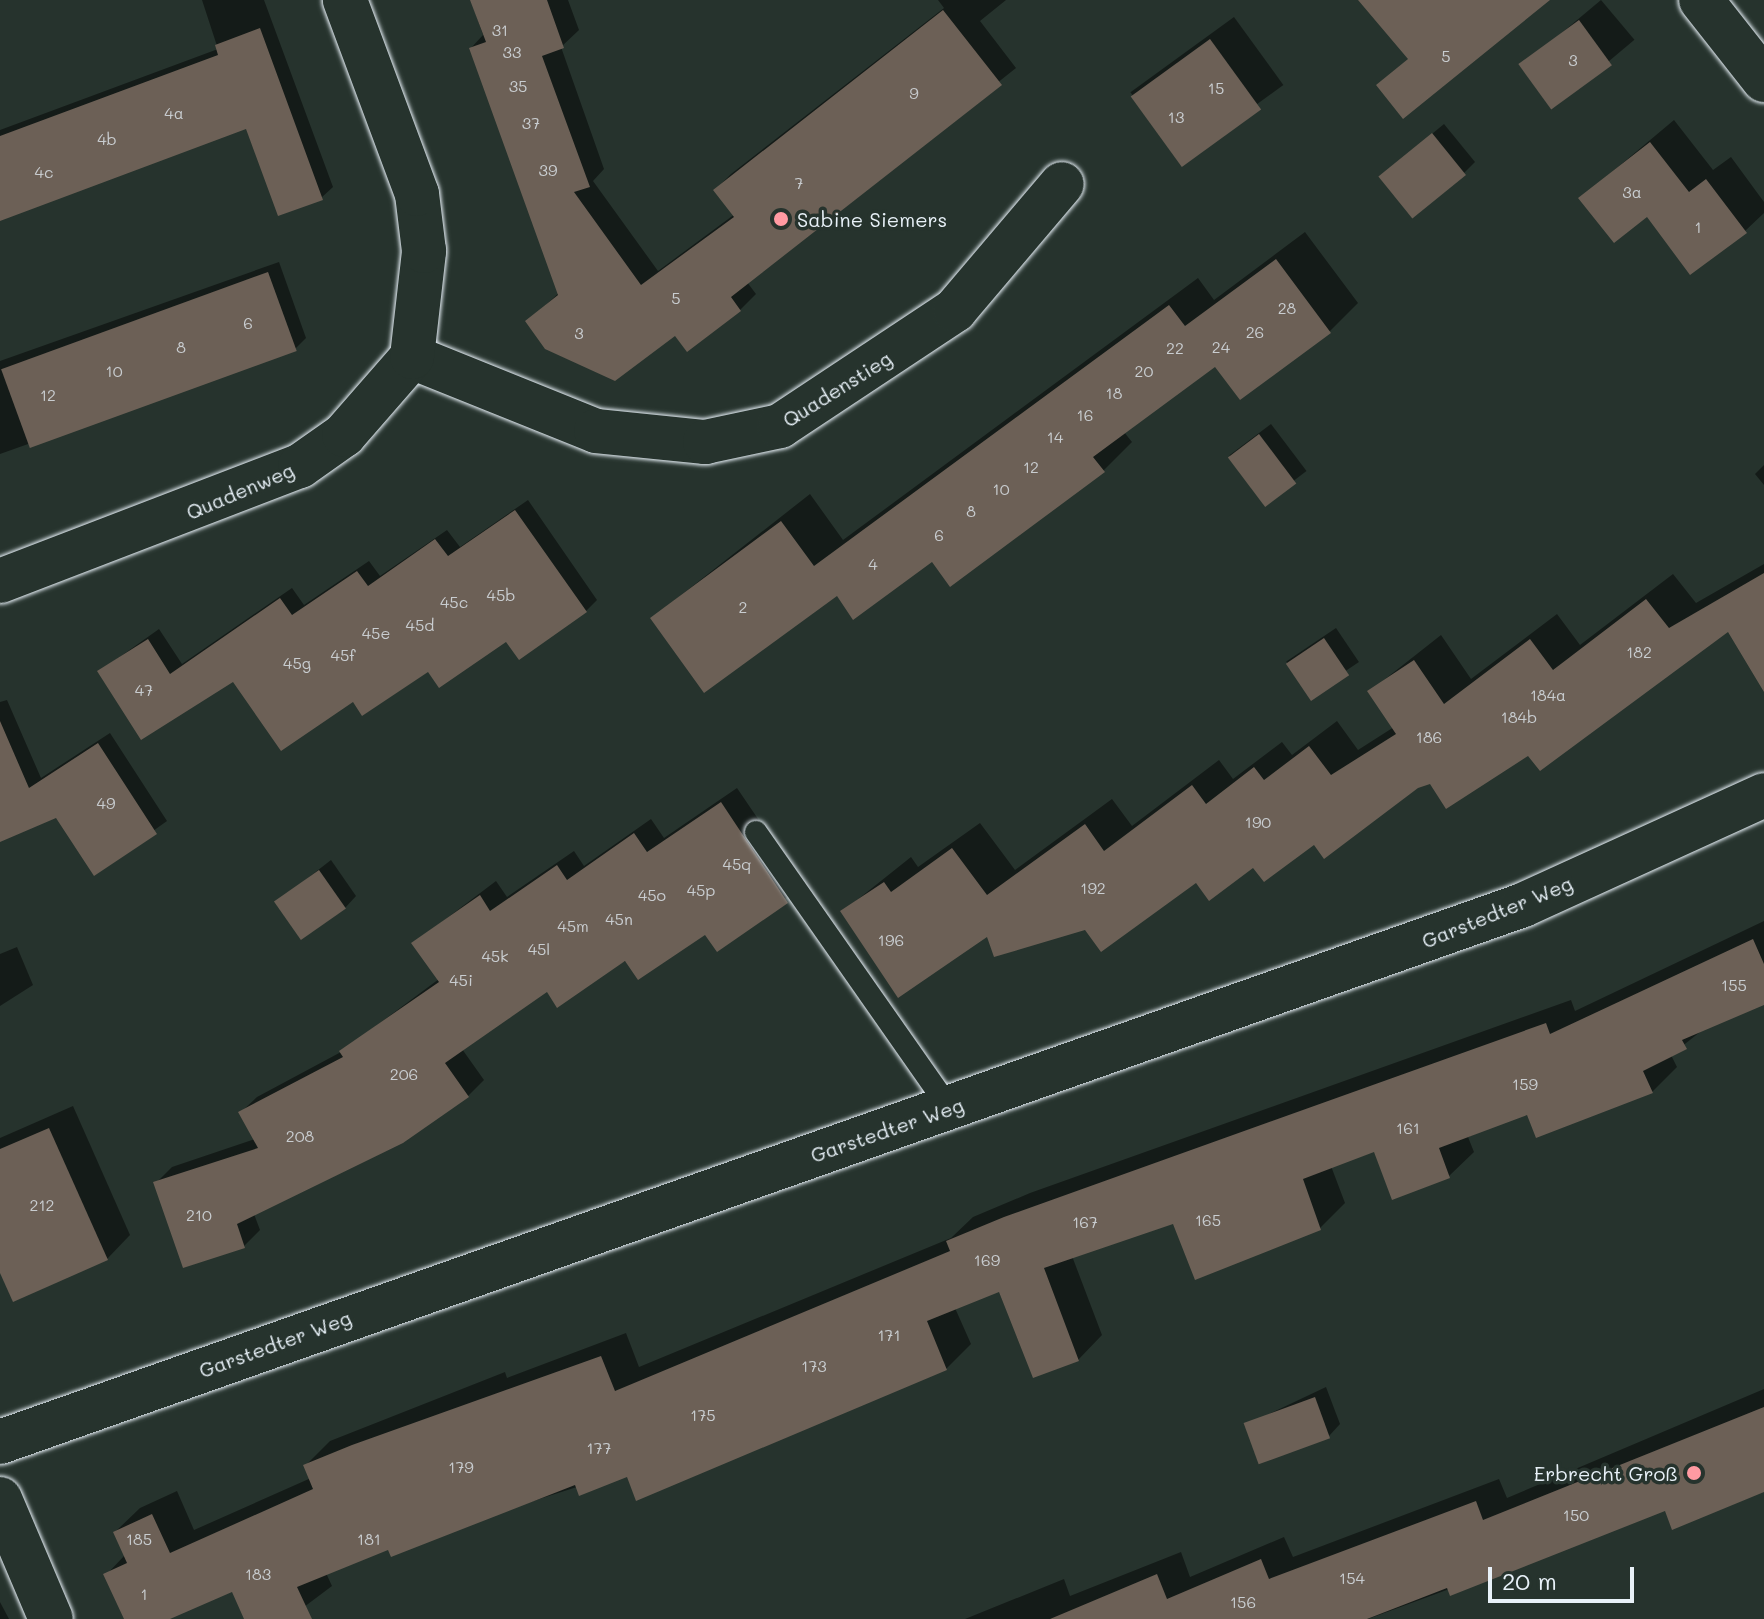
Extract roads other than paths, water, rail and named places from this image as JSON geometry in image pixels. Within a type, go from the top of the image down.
[{"type":"main road","points":[[345,0],[417,194],[424,251],[412,357]]},
{"type":"main road","points":[[1701,0],[1764,80]]},
{"type":"main road","name":"Quadenstieg","points":[[412,357],[596,431],[705,442],[780,426],[955,310],[1062,184]]},
{"type":"main road","name":"Quadenweg","points":[[0,581],[300,466],[344,435],[412,357]]},
{"type":"main road","name":"Garstedter Weg","points":[[0,1442],[1523,905],[1764,795]]},
{"type":"main road","points":[[0,1499],[51,1619]]},
{"type":"lane","points":[[756,832],[950,1109]]},
{"type":"place","name":"Sabine Siemers","points":[[781,219]]},
{"type":"place","name":"Erbrecht Groß","points":[[1694,1473]]}]
